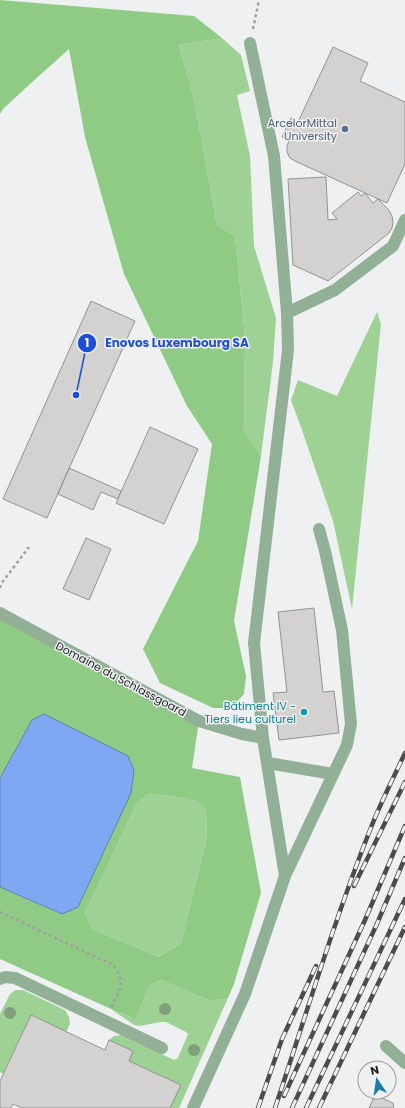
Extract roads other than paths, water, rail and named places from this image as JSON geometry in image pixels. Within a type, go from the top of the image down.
[{"type":"street","points":[[250,43],[274,156],[287,313],[288,350],[254,643],[263,738],[285,876]]},
{"type":"street","points":[[287,313],[335,290],[393,246],[405,220]]},
{"type":"street","points":[[193,1108],[245,994],[285,876],[347,745],[351,724],[342,630],[319,529]]},
{"type":"street","name":"Domaine du Schlassgoard","points":[[0,613],[199,721],[242,734],[263,738]]},
{"type":"street","points":[[268,763],[333,774]]},
{"type":"street","points":[[0,979],[5,977],[15,978],[162,1048]]},
{"type":"street","points":[[386,1046],[405,1063]]},
{"type":"water","points":[[44,714],[128,756],[134,770],[131,793],[78,907],[62,914],[0,887],[0,778],[32,720]]},
{"type":"railway","points":[[275,1108],[332,933],[357,864],[378,811],[405,753]]},
{"type":"railway","points":[[354,886],[405,782]]},
{"type":"railway","points":[[284,1096],[365,920],[405,826]]},
{"type":"railway","points":[[292,1108],[376,926],[405,858]]},
{"type":"railway","points":[[306,1108],[405,899]]},
{"type":"railway","points":[[319,1108],[405,927]]},
{"type":"railway","points":[[258,1108],[282,1039],[316,966]]},
{"type":"place","name":"ArcelorMittal University","points":[[345,129]]},
{"type":"place","name":"Enovos Luxembourg SA","points":[[76,395]]},
{"type":"place","name":"Bâtiment IV - Tiers lieu culturel","points":[[304,712]]}]
